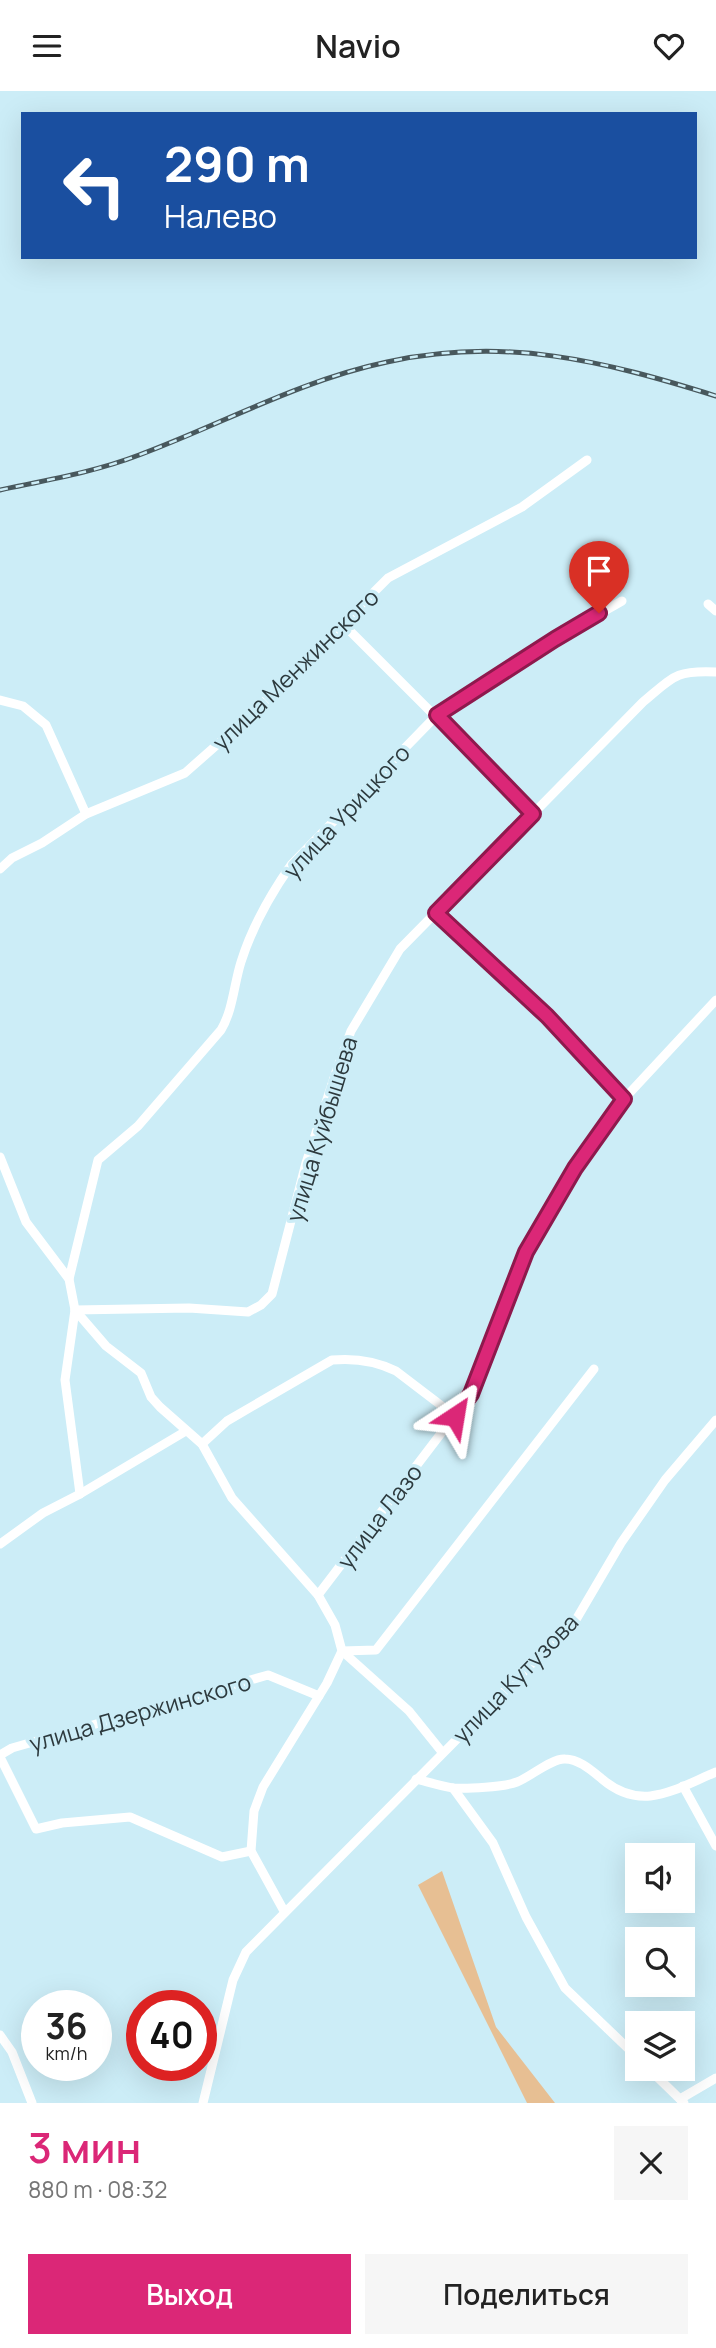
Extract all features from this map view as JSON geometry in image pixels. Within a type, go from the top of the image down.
[{"type":"street","name":"улица Менжинского","points":[[0,869],[12,858],[42,843],[86,814],[185,773],[254,712],[388,578],[522,507],[587,460]]},
{"type":"street","name":"улица Урицкого","points":[[69,1279],[98,1160],[138,1126],[221,1030],[229,1012],[240,964],[249,940],[273,890],[290,865],[437,715],[555,639],[622,601]]},
{"type":"street","points":[[708,604],[716,611]]},
{"type":"street","points":[[344,624],[533,814]]},
{"type":"street","name":"улица Куйбышева","points":[[75,1310],[189,1308],[248,1313],[261,1305],[272,1294],[306,1163],[351,1031],[400,949],[643,702],[677,674],[716,671]]},
{"type":"street","points":[[0,700],[23,706],[46,725],[86,814]]},
{"type":"street","points":[[436,913],[547,1016],[624,1099]]},
{"type":"street","name":"улица Лазо","points":[[318,1595],[471,1394],[526,1252],[575,1168],[624,1099],[716,1000]]},
{"type":"street","points":[[0,1157],[26,1222],[69,1279],[75,1310],[65,1380],[80,1494]]},
{"type":"street","points":[[75,1310],[106,1346],[141,1373],[151,1397],[202,1444],[232,1498],[318,1595],[335,1625],[342,1651],[409,1711],[442,1752]]},
{"type":"street","points":[[202,1444],[227,1421],[332,1360],[351,1359],[386,1366],[455,1416]]},
{"type":"street","points":[[342,1651],[376,1650],[594,1370]]},
{"type":"street","name":"улица Кутузова","points":[[284,1911],[576,1618],[621,1543],[658,1491],[716,1420]]},
{"type":"street","points":[[0,1544],[43,1513],[186,1431]]},
{"type":"street","points":[[203,2103],[236,1971],[246,1952],[284,1911],[251,1851],[254,1811],[263,1787],[319,1696],[342,1651]]},
{"type":"street","name":"улица Дзержинского","points":[[0,1756],[12,1748],[268,1675],[319,1696]]},
{"type":"street","points":[[0,1756],[36,1829],[62,1823],[130,1818],[222,1857],[251,1851]]},
{"type":"street","points":[[416,1779],[453,1788],[515,1783],[561,1758],[572,1759],[587,1767],[610,1786],[638,1798],[653,1797],[716,1772]]},
{"type":"street","points":[[683,1786],[716,1846]]},
{"type":"street","points":[[453,1788],[493,1843],[526,1917],[565,1987],[625,2045]]},
{"type":"street","points":[[0,2035],[12,2052],[32,2103]]},
{"type":"street","points":[[661,2081],[682,2101],[716,2078]]},
{"type":"shaded area","points":[[442,1871],[496,2027],[555,2103],[527,2103],[418,1885]]},
{"type":"railway","points":[[0,490],[122,461],[324,380],[387,362],[431,355],[473,351],[554,356],[634,372],[716,396]]},
{"type":"route","points":[[455,1416],[471,1394],[526,1252],[575,1168],[624,1099],[547,1016],[436,913],[533,814],[437,715],[599,613]]}]
